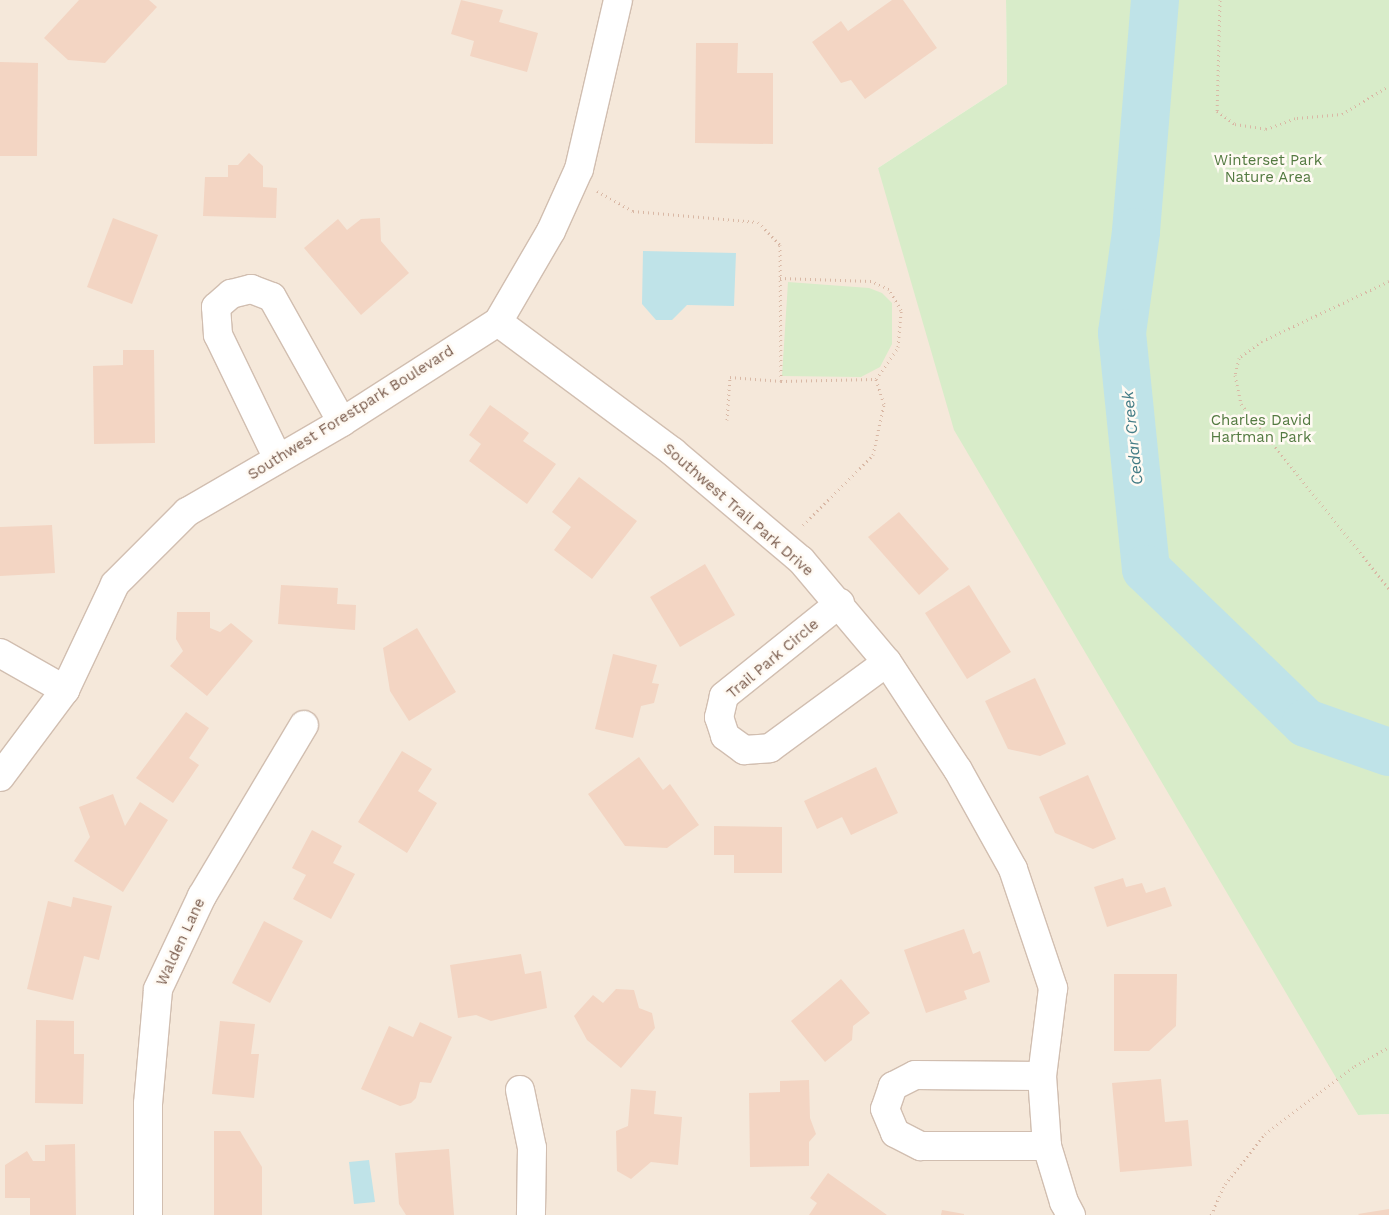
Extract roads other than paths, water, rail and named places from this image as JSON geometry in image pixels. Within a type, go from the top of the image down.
[{"type":"street","name":"Southwest Forestpark Boulevard","points":[[0,778],[65,690],[115,584],[187,512],[342,422],[498,322],[551,231],[579,169],[618,0]]},
{"type":"street","points":[[278,460],[218,335],[216,307],[232,294],[251,289],[272,297],[342,422]]},
{"type":"street","name":"Southwest Trail Park Drive","points":[[498,322],[673,452],[801,560],[840,603],[887,662],[958,770],[1013,869],[1053,988],[1042,1076],[1047,1146],[1064,1202],[1072,1215]]},
{"type":"street","name":"Trail Park Circle","points":[[840,603],[724,696],[719,717],[725,736],[744,750],[770,748],[887,662]]},
{"type":"street","points":[[0,653],[65,690]]},
{"type":"street","name":"Walden Lane","points":[[148,1215],[148,1104],[158,989],[202,896],[304,725]]},
{"type":"street","points":[[1042,1076],[915,1075],[894,1086],[885,1109],[895,1133],[922,1146],[1047,1146]]},
{"type":"street","points":[[520,1090],[532,1148],[531,1215]]},
{"type":"water","points":[[643,251],[736,253],[734,306],[687,305],[672,320],[656,320],[642,304]]},
{"type":"water","points":[[369,1160],[375,1202],[354,1204],[349,1162]]},
{"type":"waterway","name":"Cedar Creek","points":[[1155,0],[1136,232],[1122,333],[1146,569],[1306,723],[1389,752]]},
{"type":"park label","name":"Winterset Park Nature Area","points":[[1268,168]]},
{"type":"park label","name":"Charles David Hartman Park","points":[[1261,428]]}]
